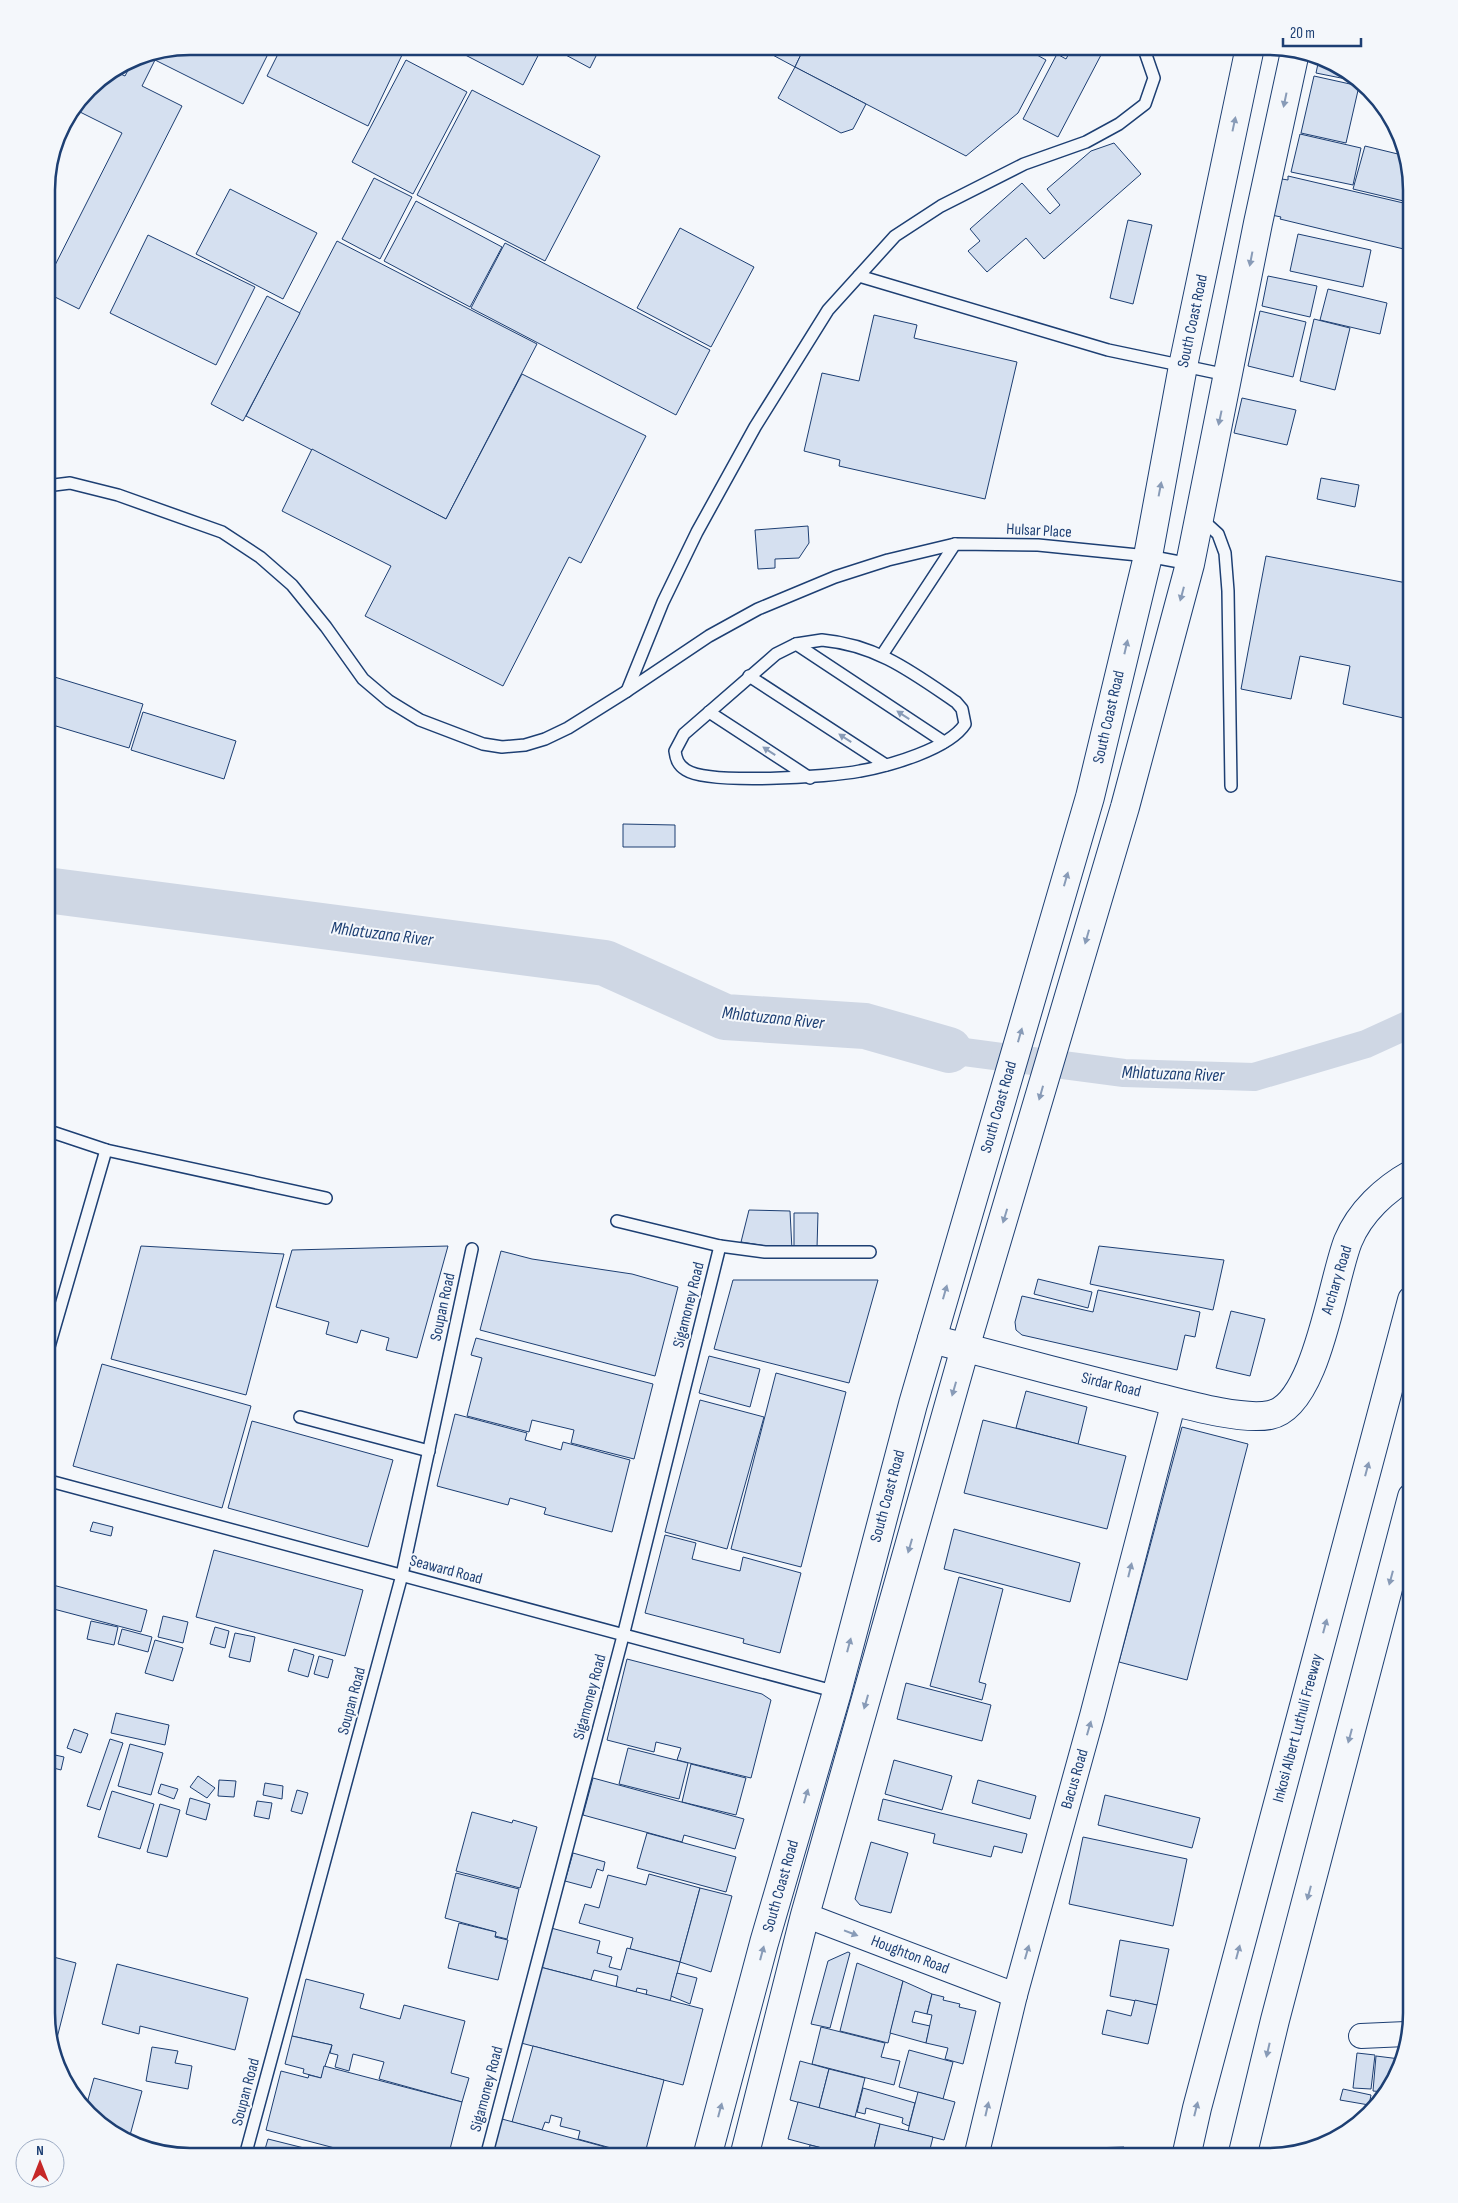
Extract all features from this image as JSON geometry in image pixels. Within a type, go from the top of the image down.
[{"type":"main road","name":"South Coast Road","points":[[709,2148],[769,1926],[837,1692],[913,1404],[1090,797],[1148,556],[1183,366],[1248,55]]},
{"type":"main road","name":"South Coast Road","points":[[746,2148],[806,1915],[965,1348],[1125,807],[1190,564],[1271,158],[1294,58]]},
{"type":"main road","points":[[1228,150],[1271,158]]},
{"type":"main road","points":[[1215,216],[1258,223]]},
{"type":"main road","name":"Archary Road","points":[[1290,1404],[1304,1385],[1315,1355],[1348,1241],[1366,1211],[1393,1185],[1403,1179]]},
{"type":"main road","name":"Inkosi Albert Luthuli Freeway","points":[[1188,2148],[1196,2108],[1403,1334]]},
{"type":"main road","name":"Sirdar Road","points":[[932,1339],[1174,1401],[1245,1417],[1272,1415],[1290,1404]]},
{"type":"main road","points":[[1244,2148],[1275,2020],[1403,1531]]},
{"type":"street","name":"Bacus Road","points":[[978,2148],[1015,1995],[1092,1716],[1174,1401]]},
{"type":"street","name":"Houghton Road","points":[[806,1915],[1015,1995]]},
{"type":"street","points":[[1361,2036],[1401,2034]]},
{"type":"lane","points":[[627,691],[667,593],[697,532],[755,427],[828,310],[895,236],[941,206],[1024,164],[1086,142],[1119,124],[1145,104],[1154,78],[1146,55]]},
{"type":"lane","points":[[858,276],[1108,350],[1229,375]]},
{"type":"lane","name":"Hulsar Place","points":[[55,485],[70,483],[118,495],[222,532],[260,557],[292,585],[326,627],[363,679],[389,701],[420,720],[482,744],[502,747],[525,745],[545,739],[568,728],[709,636],[758,609],[835,577],[888,560],[955,544],[1038,545],[1148,556],[1190,564]]},
{"type":"lane","points":[[1199,520],[1208,524],[1218,534],[1225,553],[1228,591],[1231,786]]},
{"type":"lane","points":[[882,655],[955,544]]},
{"type":"lane","points":[[822,640],[846,642],[882,655],[923,679],[956,702],[962,709],[965,724],[960,731],[944,742],[886,765],[859,772],[810,778],[730,778],[687,771],[678,763],[675,751],[684,734],[776,654],[796,644],[822,640]]},
{"type":"lane","points":[[796,644],[944,742]]},
{"type":"lane","points":[[749,676],[886,765]]},
{"type":"lane","points":[[710,712],[810,778]]},
{"type":"lane","points":[[55,1133],[106,1150],[326,1198]]},
{"type":"lane","points":[[55,1326],[106,1150]]},
{"type":"lane","points":[[617,1221],[720,1246],[765,1252],[870,1252]]},
{"type":"lane","name":"Sigamoney Road","points":[[488,2148],[623,1636],[720,1246]]},
{"type":"lane","name":"Soupan Road","points":[[247,2148],[402,1575],[472,1249]]},
{"type":"lane","points":[[300,1417],[429,1451]]},
{"type":"lane","name":"Seaward Road","points":[[55,1482],[837,1692]]},
{"type":"building","points":[[181,55],[268,55],[243,104],[155,60]]},
{"type":"building","points":[[278,55],[402,55],[368,126],[267,76]]},
{"type":"building","points":[[465,55],[538,55],[523,85]]},
{"type":"building","points":[[566,55],[596,55],[590,68]]},
{"type":"building","points":[[773,55],[801,55],[795,67]]},
{"type":"building","points":[[801,55],[1037,55],[1046,60],[1018,113],[966,156],[795,67]]},
{"type":"building","points":[[1056,55],[1066,59],[1068,55],[1101,55],[1058,137],[1023,119]]},
{"type":"building","points":[[155,60],[142,86],[182,106],[79,309],[55,297],[55,265],[122,133],[80,112],[94,94],[121,74],[125,76],[130,69]]},
{"type":"building","points":[[406,60],[467,92],[413,194],[352,162]]},
{"type":"building","points":[[1318,64],[1344,79],[1316,73]]},
{"type":"building","points":[[795,67],[866,104],[853,129],[841,133],[778,98]]},
{"type":"building","points":[[1314,76],[1352,84],[1358,89],[1346,143],[1301,133]]},
{"type":"building","points":[[472,90],[600,156],[545,261],[417,195]]},
{"type":"building","points":[[1300,134],[1361,148],[1353,185],[1291,172]]},
{"type":"building","points":[[1114,143],[1141,174],[1044,259],[1026,238],[987,272],[968,251],[980,241],[970,229],[1022,183],[1050,214],[1060,205],[1047,189],[1091,151]]},
{"type":"building","points":[[1365,146],[1398,154],[1402,172],[1403,201],[1353,189]]},
{"type":"building","points":[[1288,176],[1403,203],[1403,249],[1280,219],[1281,217],[1267,214],[1276,178],[1288,180]]},
{"type":"building","points":[[374,178],[412,197],[380,259],[342,239]]},
{"type":"building","points":[[230,189],[317,233],[283,299],[196,254]]},
{"type":"building","points":[[416,201],[502,247],[470,307],[384,261]]},
{"type":"building","points":[[1128,220],[1152,225],[1133,304],[1110,298]]},
{"type":"building","points":[[680,228],[754,267],[711,347],[637,308]]},
{"type":"building","points":[[1298,234],[1371,250],[1363,287],[1290,271]]},
{"type":"building","points":[[148,235],[255,287],[216,365],[110,313]]},
{"type":"building","points":[[337,241],[537,344],[446,519],[246,416]]},
{"type":"building","points":[[505,243],[710,350],[676,415],[471,308]]},
{"type":"building","points":[[1268,276],[1317,286],[1310,317],[1262,306]]},
{"type":"building","points":[[1328,289],[1387,303],[1380,334],[1320,320]]},
{"type":"building","points":[[267,296],[300,313],[243,421],[211,404]]},
{"type":"building","points":[[1260,311],[1306,322],[1293,377],[1248,366]]},
{"type":"building","points":[[874,315],[917,325],[914,338],[1017,362],[985,499],[839,466],[840,460],[804,451],[822,373],[859,381]]},
{"type":"building","points":[[1314,319],[1350,328],[1335,390],[1300,381]]},
{"type":"building","points":[[522,374],[646,436],[581,563],[569,557],[503,686],[365,616],[391,566],[282,511],[312,449],[446,519]]},
{"type":"building","points":[[1242,398],[1296,410],[1287,445],[1234,433]]},
{"type":"building","points":[[1321,478],[1359,485],[1355,507],[1317,499]]},
{"type":"building","points":[[808,526],[809,543],[799,558],[775,559],[775,568],[758,569],[755,530]]},
{"type":"building","points":[[1266,556],[1403,582],[1403,718],[1343,704],[1350,666],[1300,656],[1291,699],[1241,689]]},
{"type":"building","points":[[55,677],[143,704],[129,748],[55,726]]},
{"type":"building","points":[[143,712],[236,741],[224,779],[131,750]]},
{"type":"building","points":[[623,824],[675,825],[675,847],[623,847]]},
{"type":"building","points":[[749,1210],[790,1211],[792,1250],[741,1242]]},
{"type":"building","points":[[794,1213],[818,1213],[817,1248],[794,1247]]},
{"type":"building","points":[[141,1246],[284,1254],[246,1395],[111,1359]]},
{"type":"building","points":[[448,1246],[417,1358],[386,1350],[389,1338],[361,1330],[357,1343],[326,1334],[329,1322],[276,1307],[292,1250]]},
{"type":"building","points":[[1099,1246],[1224,1260],[1213,1310],[1090,1284]]},
{"type":"building","points":[[501,1251],[532,1259],[632,1274],[678,1287],[655,1376],[480,1330]]},
{"type":"building","points":[[1038,1279],[1092,1292],[1088,1308],[1034,1294]]},
{"type":"building","points":[[733,1280],[878,1280],[849,1383],[714,1349]]},
{"type":"building","points":[[1098,1290],[1200,1312],[1195,1337],[1185,1335],[1177,1370],[1022,1335],[1016,1330],[1015,1322],[1022,1296],[1093,1312]]},
{"type":"building","points":[[1231,1311],[1265,1319],[1250,1376],[1216,1368]]},
{"type":"building","points":[[476,1338],[653,1384],[634,1459],[571,1443],[574,1430],[532,1420],[529,1432],[467,1416],[482,1358],[471,1355]]},
{"type":"building","points":[[709,1356],[760,1369],[750,1407],[699,1393]]},
{"type":"building","points":[[102,1364],[251,1406],[222,1508],[73,1466]]},
{"type":"building","points":[[776,1373],[846,1392],[801,1567],[731,1549]]},
{"type":"building","points":[[1026,1391],[1087,1407],[1078,1444],[1016,1428]]},
{"type":"building","points":[[700,1400],[764,1417],[727,1549],[665,1532]]},
{"type":"building","points":[[455,1414],[527,1433],[525,1440],[561,1450],[563,1442],[630,1460],[612,1532],[544,1514],[546,1508],[510,1498],[508,1505],[437,1486]]},
{"type":"building","points":[[983,1420],[1126,1456],[1107,1529],[964,1493]]},
{"type":"building","points":[[252,1421],[393,1460],[368,1547],[228,1508]]},
{"type":"building","points":[[1182,1427],[1248,1444],[1187,1680],[1119,1662]]},
{"type":"building","points":[[93,1522],[113,1527],[111,1536],[90,1531]]},
{"type":"building","points":[[954,1529],[1080,1563],[1070,1602],[944,1569]]},
{"type":"building","points":[[665,1535],[696,1543],[692,1559],[740,1571],[743,1557],[801,1573],[780,1653],[743,1643],[744,1639],[645,1613]]},
{"type":"building","points":[[214,1550],[363,1590],[345,1656],[196,1617]]},
{"type":"building","points":[[959,1577],[1003,1589],[979,1682],[986,1684],[982,1700],[930,1686]]},
{"type":"building","points":[[55,1586],[147,1610],[141,1632],[55,1609]]},
{"type":"building","points":[[163,1616],[188,1622],[183,1643],[158,1637]]},
{"type":"building","points":[[91,1621],[118,1627],[114,1645],[87,1639]]},
{"type":"building","points":[[215,1627],[229,1631],[225,1648],[210,1644]]},
{"type":"building","points":[[122,1629],[152,1637],[148,1652],[118,1644]]},
{"type":"building","points":[[235,1633],[255,1637],[250,1662],[229,1657]]},
{"type":"building","points":[[155,1640],[183,1648],[173,1681],[145,1673]]},
{"type":"building","points":[[294,1649],[314,1655],[308,1677],[288,1671]]},
{"type":"building","points":[[319,1656],[333,1660],[328,1678],[314,1674]]},
{"type":"building","points":[[627,1659],[762,1694],[771,1700],[751,1778],[677,1760],[681,1748],[656,1742],[654,1752],[607,1740]]},
{"type":"building","points":[[906,1683],[991,1705],[982,1741],[897,1719]]},
{"type":"building","points":[[116,1713],[169,1725],[165,1745],[111,1733]]},
{"type":"building","points":[[74,1729],[88,1734],[81,1753],[67,1748]]},
{"type":"building","points":[[110,1739],[123,1743],[100,1810],[87,1806]]},
{"type":"building","points":[[130,1744],[163,1753],[151,1795],[118,1786]]},
{"type":"building","points":[[628,1748],[688,1763],[679,1799],[619,1784]]},
{"type":"building","points":[[55,1755],[64,1757],[61,1770],[55,1768]]},
{"type":"building","points":[[894,1760],[952,1776],[942,1810],[885,1794]]},
{"type":"building","points":[[691,1764],[746,1778],[736,1815],[682,1802]]},
{"type":"building","points":[[198,1776],[215,1788],[207,1798],[190,1787]]},
{"type":"building","points":[[593,1778],[744,1819],[735,1849],[684,1835],[682,1842],[583,1815]]},
{"type":"building","points":[[219,1780],[236,1781],[234,1797],[218,1796]]},
{"type":"building","points":[[978,1780],[1036,1796],[1030,1819],[972,1803]]},
{"type":"building","points":[[265,1783],[283,1786],[282,1799],[263,1795]]},
{"type":"building","points":[[161,1784],[178,1789],[174,1799],[158,1793]]},
{"type":"building","points":[[297,1790],[308,1793],[302,1814],[291,1811]]},
{"type":"building","points":[[112,1791],[154,1804],[140,1849],[98,1837]]},
{"type":"building","points":[[1105,1795],[1200,1818],[1192,1848],[1098,1825]]},
{"type":"building","points":[[190,1798],[210,1804],[206,1820],[186,1814]]},
{"type":"building","points":[[883,1799],[1027,1834],[1022,1853],[994,1846],[991,1857],[933,1843],[935,1834],[878,1820]]},
{"type":"building","points":[[257,1801],[272,1803],[269,1819],[254,1816]]},
{"type":"building","points":[[160,1804],[180,1810],[167,1857],[147,1852]]},
{"type":"building","points":[[472,1812],[512,1823],[513,1820],[537,1827],[520,1888],[456,1871]]},
{"type":"building","points":[[647,1833],[736,1857],[726,1892],[637,1868]]},
{"type":"building","points":[[1083,1837],[1187,1859],[1173,1926],[1069,1904]]},
{"type":"building","points":[[871,1842],[908,1853],[891,1913],[860,1905],[855,1899]]},
{"type":"building","points":[[573,1853],[605,1862],[603,1871],[597,1869],[591,1888],[565,1881]]},
{"type":"building","points":[[456,1873],[519,1889],[507,1939],[495,1936],[496,1932],[445,1918]]},
{"type":"building","points":[[649,1874],[700,1888],[680,1962],[630,1949],[633,1938],[579,1923],[585,1904],[599,1908],[608,1875],[646,1885]]},
{"type":"building","points":[[700,1888],[732,1896],[711,1972],[680,1962]]},
{"type":"building","points":[[459,1923],[496,1932],[495,1937],[508,1940],[498,1980],[448,1968]]},
{"type":"building","points":[[551,1928],[600,1941],[597,1953],[612,1957],[609,1967],[621,1970],[627,1948],[680,1962],[670,2001],[646,1995],[647,1990],[637,1988],[636,1992],[616,1987],[618,1976],[594,1970],[591,1980],[540,1967]]},
{"type":"building","points":[[1120,1940],[1169,1949],[1157,2005],[1110,1996]]},
{"type":"building","points":[[848,1952],[850,1953],[830,2028],[811,2024],[828,1961]]},
{"type":"building","points":[[55,1957],[76,1963],[57,2037],[55,2013]]},
{"type":"building","points":[[857,1963],[903,1981],[888,2043],[840,2031]]},
{"type":"building","points":[[117,1964],[248,1998],[235,2050],[140,2026],[139,2034],[102,2024]]},
{"type":"building","points":[[540,1967],[703,2009],[683,2085],[521,2043]]},
{"type":"building","points":[[677,1973],[697,1978],[690,2004],[671,1996]]},
{"type":"building","points":[[306,1979],[364,1994],[360,2008],[400,2019],[404,2005],[465,2021],[451,2073],[469,2078],[462,2102],[379,2079],[384,2062],[353,2054],[349,2071],[335,2067],[338,2055],[330,2053],[332,2045],[292,2036]]},
{"type":"building","points":[[903,1981],[932,1994],[927,2014],[915,2011],[912,2022],[930,2026],[926,2043],[890,2033]]},
{"type":"building","points":[[932,1994],[944,1997],[943,2000],[960,2004],[959,2007],[976,2011],[963,2064],[945,2059],[948,2048],[926,2043],[932,2015],[927,2014]]},
{"type":"building","points":[[1135,2000],[1157,2005],[1148,2044],[1102,2034],[1107,2010],[1131,2016]]},
{"type":"building","points":[[821,2027],[885,2043],[881,2057],[900,2061],[894,2085],[812,2064]]},
{"type":"building","points":[[292,2036],[332,2045],[321,2078],[303,2073],[304,2069],[285,2064]]},
{"type":"building","points":[[533,2046],[664,2080],[646,2148],[611,2148],[578,2139],[580,2131],[560,2126],[562,2118],[551,2115],[549,2123],[545,2122],[542,2130],[512,2122]]},
{"type":"building","points":[[152,2047],[178,2051],[175,2063],[192,2066],[188,2089],[146,2081]]},
{"type":"building","points":[[909,2050],[953,2062],[943,2099],[899,2087]]},
{"type":"building","points":[[1357,2053],[1375,2055],[1371,2089],[1353,2088]]},
{"type":"building","points":[[1376,2056],[1395,2058],[1385,2081],[1378,2091],[1373,2091]]},
{"type":"building","points":[[800,2061],[829,2069],[819,2108],[790,2100]]},
{"type":"building","points":[[324,2066],[462,2102],[450,2148],[335,2148],[266,2130],[281,2071],[308,2078],[309,2075],[321,2078]]},
{"type":"building","points":[[829,2069],[865,2078],[855,2117],[819,2108]]},
{"type":"building","points":[[94,2078],[142,2091],[130,2134],[108,2120],[94,2109],[88,2101]]},
{"type":"building","points":[[863,2088],[915,2103],[909,2126],[902,2123],[903,2118],[866,2108],[865,2114],[857,2112]]},
{"type":"building","points":[[1343,2089],[1371,2095],[1367,2105],[1340,2100]]},
{"type":"building","points":[[918,2092],[955,2102],[944,2140],[908,2131]]},
{"type":"building","points":[[798,2102],[880,2124],[874,2148],[822,2148],[788,2139]]},
{"type":"building","points":[[502,2119],[609,2148],[494,2148]]},
{"type":"building","points":[[880,2124],[933,2137],[930,2148],[874,2148]]},
{"type":"building","points":[[268,2139],[304,2148],[265,2148]]},
{"type":"building","points":[[810,2145],[822,2148],[810,2148]]},
{"type":"building","points":[[1124,2147],[1124,2148],[1090,2148]]},
{"type":"waterway","name":"Mhlatuzana River","points":[[55,891],[605,963],[725,1017],[865,1026],[949,1050]]},
{"type":"waterway","name":"Mhlatuzana River","points":[[949,1050],[1124,1073],[1254,1077],[1366,1044],[1403,1027]]}]
